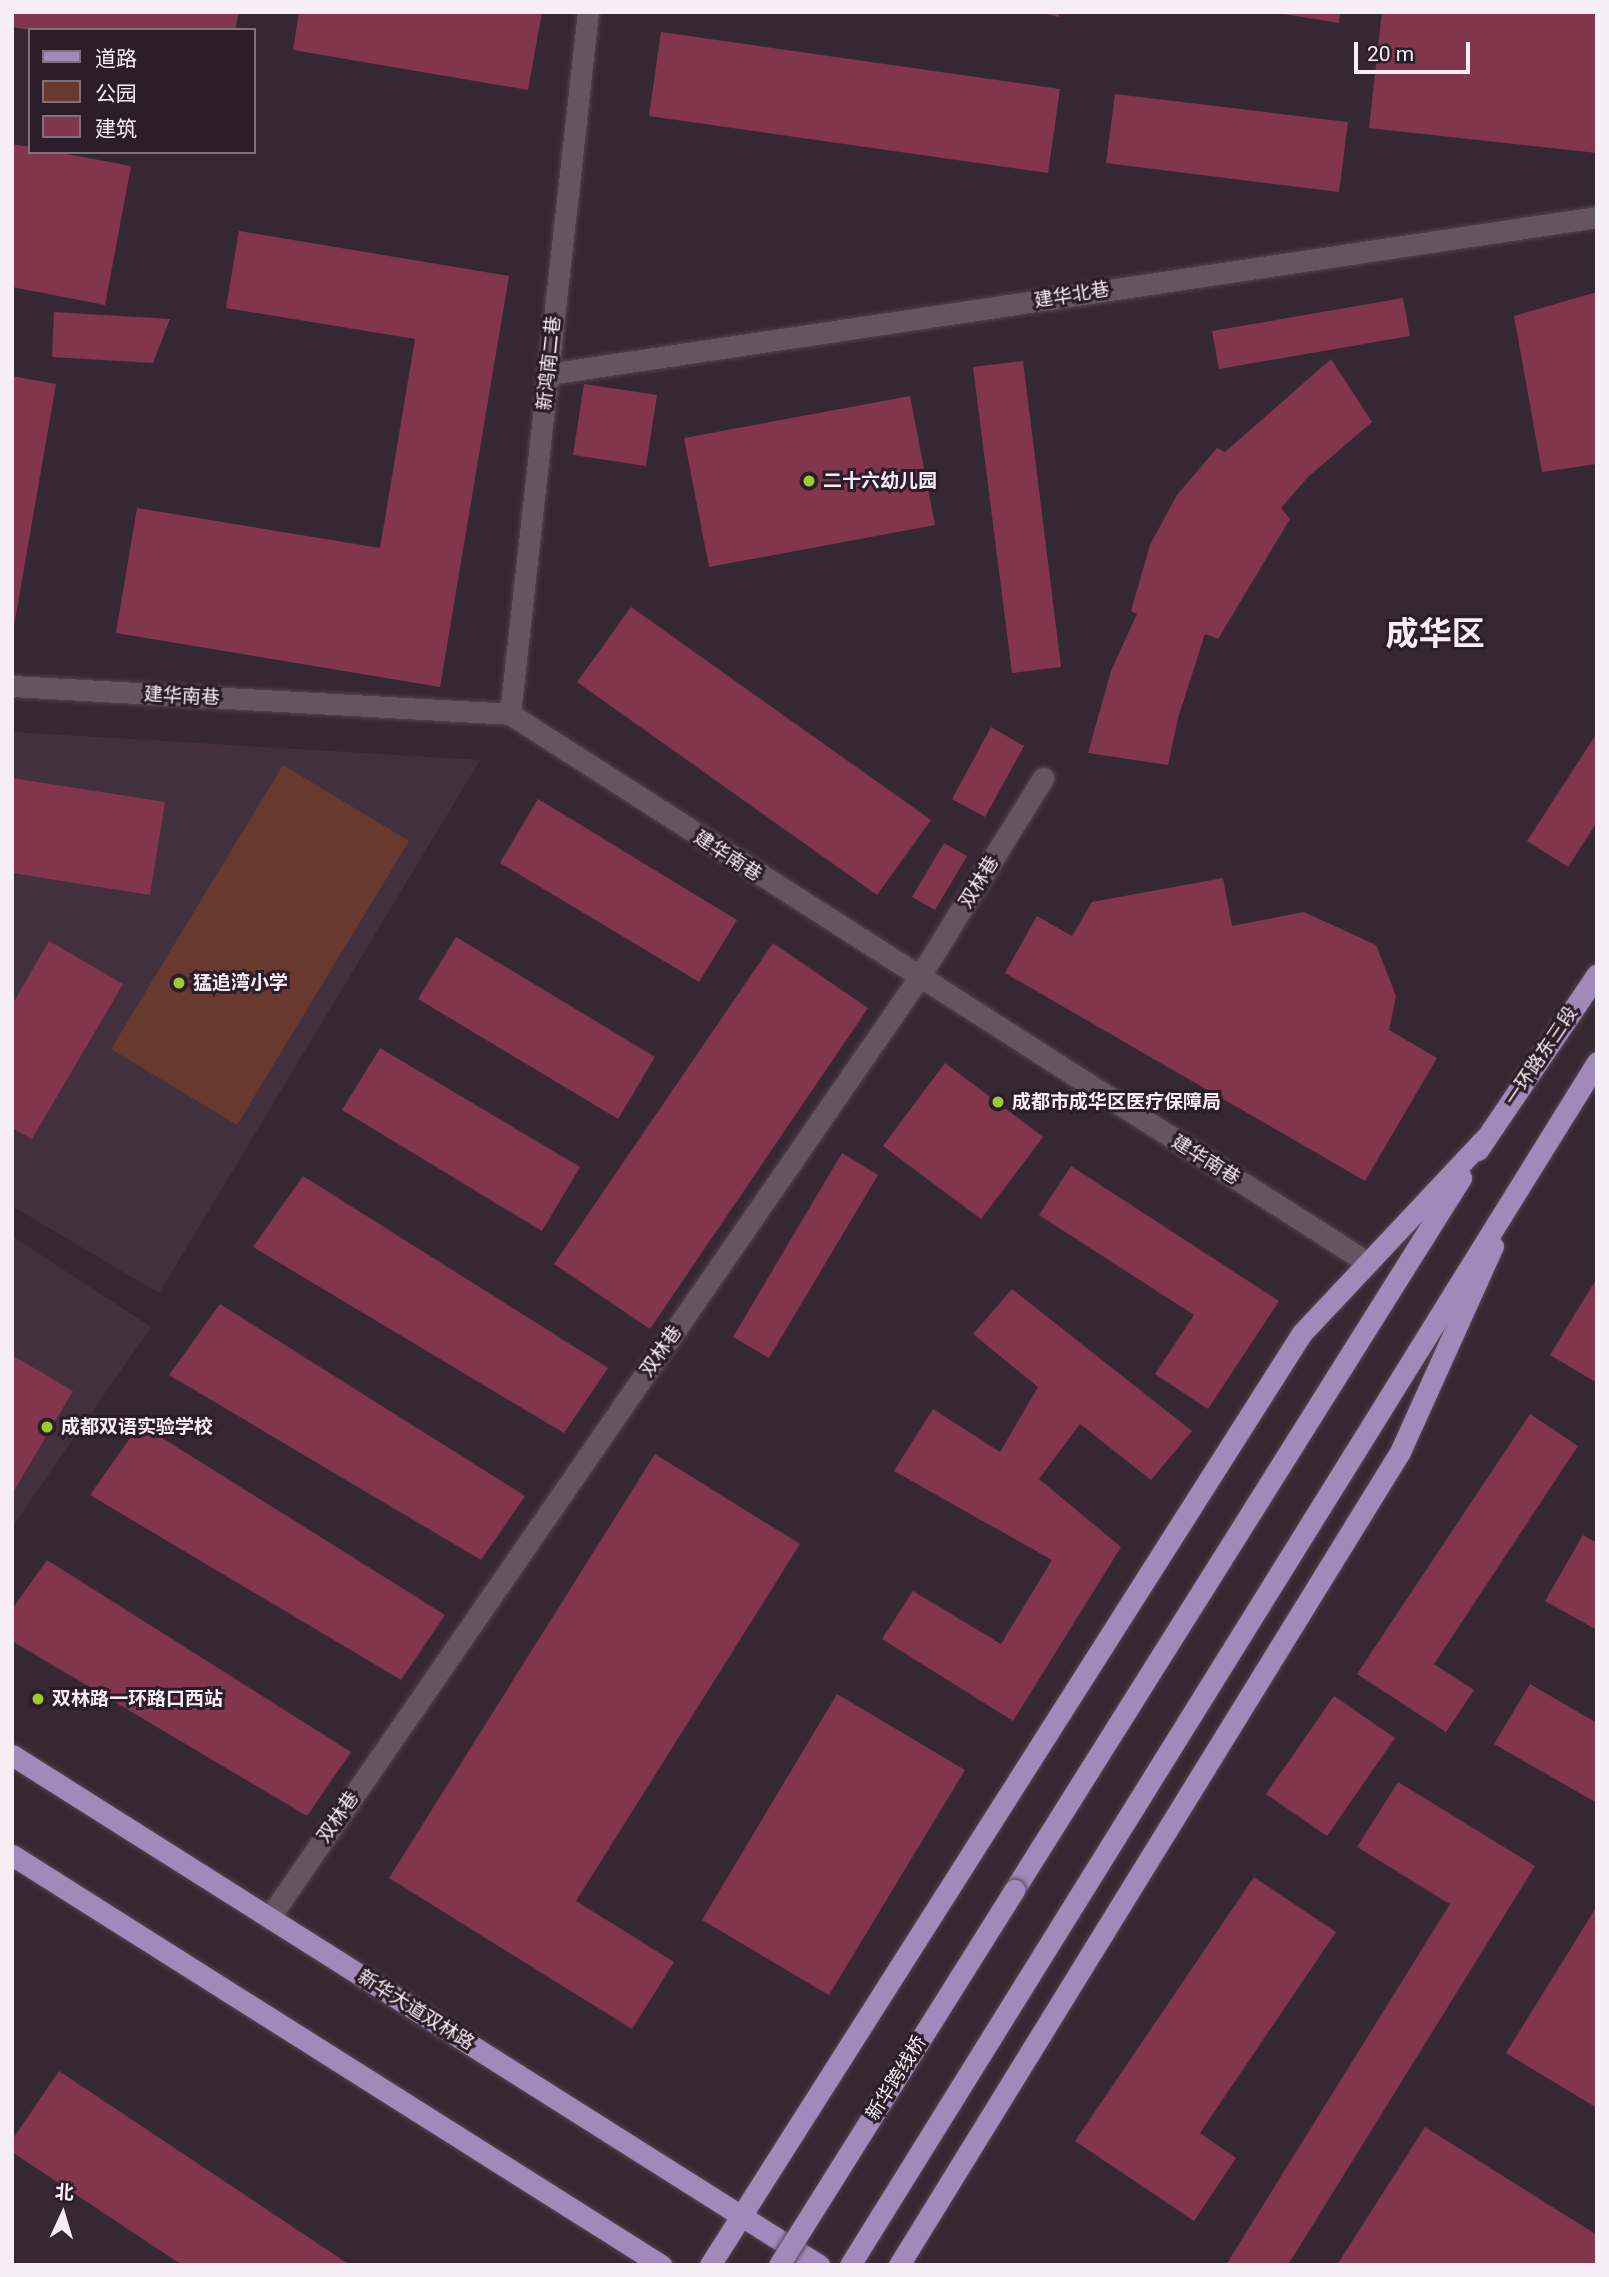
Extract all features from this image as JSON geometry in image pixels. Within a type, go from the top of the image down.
[{"type":"main road","name":"一环路东三段","points":[[1485,1138],[1597,974]]},
{"type":"main road","points":[[850,2265],[1528,1168],[1597,1062]]},
{"type":"main road","points":[[710,2265],[1302,1333],[1485,1138]]},
{"type":"main road","name":"新华跨线桥","points":[[779,2265],[1485,1138]]},
{"type":"main road","points":[[899,2265],[1401,1452],[1528,1168]]},
{"type":"main road","name":"新华大道双林路","points":[[12,1755],[819,2265]]},
{"type":"main road","points":[[12,1855],[661,2265]]},
{"type":"street","name":"新鸿南二巷","points":[[510,714],[588,12]]},
{"type":"street","name":"建华北巷","points":[[548,374],[1597,217]]},
{"type":"street","name":"建华南巷","points":[[12,687],[510,714],[918,979],[1368,1262]]},
{"type":"street","name":"双林巷","points":[[269,1918],[918,979],[1043,778]]},
{"type":"shaded area","name":"猛追湾小学","points":[[12,732],[480,760],[159,1293],[12,1206]]},
{"type":"shaded area","name":"成都双语实验学校","points":[[12,1236],[151,1327],[12,1527]]},
{"type":"green space","points":[[283,765],[409,841],[237,1125],[111,1049]]},
{"type":"building","points":[[12,12],[239,12],[235,28],[28,30],[12,27]]},
{"type":"building","points":[[299,12],[542,12],[528,90],[293,50]]},
{"type":"building","points":[[1038,12],[1059,12],[1059,17]]},
{"type":"building","points":[[1271,12],[1340,12],[1339,23]]},
{"type":"building","points":[[1382,12],[1597,12],[1597,153],[1369,128]]},
{"type":"building","points":[[661,32],[1060,89],[1048,173],[649,116]]},
{"type":"building","points":[[1115,94],[1348,122],[1339,192],[1106,163]]},
{"type":"building","points":[[12,144],[28,147],[28,154],[67,154],[131,166],[105,305],[12,287]]},
{"type":"building","points":[[239,231],[509,276],[440,687],[116,633],[137,508],[380,548],[415,339],[226,308]]},
{"type":"building","points":[[1597,292],[1597,464],[1542,472],[1514,316]]},
{"type":"building","points":[[1403,298],[1410,336],[1219,369],[1212,331]]},
{"type":"building","points":[[54,312],[170,319],[153,363],[52,357]]},
{"type":"building","points":[[1331,359],[1372,422],[1308,477],[1281,508],[1290,519],[1218,639],[1205,634],[1178,718],[1168,765],[1088,753],[1111,671],[1137,614],[1131,611],[1150,545],[1177,495],[1217,448],[1225,452]]},
{"type":"building","points":[[1023,361],[1061,667],[1012,673],[973,367]]},
{"type":"building","points":[[12,376],[56,384],[14,626],[12,626]]},
{"type":"building","points":[[584,384],[657,395],[646,466],[573,455]]},
{"type":"building","name":"二十六幼儿园","points":[[910,396],[935,525],[709,567],[684,438]]},
{"type":"building","points":[[631,607],[931,820],[877,895],[577,682]]},
{"type":"building","points":[[991,727],[1024,746],[985,817],[952,799]]},
{"type":"building","points":[[1597,733],[1597,822],[1568,867],[1527,841]]},
{"type":"building","points":[[12,778],[165,802],[150,895],[12,873]]},
{"type":"building","points":[[538,799],[737,920],[699,982],[500,863]]},
{"type":"building","points":[[944,843],[967,856],[935,910],[912,897]]},
{"type":"building","points":[[1223,878],[1232,926],[1304,912],[1376,945],[1396,996],[1389,1030],[1437,1058],[1365,1181],[1005,973],[1037,916],[1072,936],[1092,902]]},
{"type":"building","points":[[456,937],[655,1057],[618,1119],[418,999]]},
{"type":"building","points":[[49,941],[123,984],[32,1139],[12,1128],[12,1005]]},
{"type":"building","points":[[773,943],[868,1008],[650,1329],[554,1264]]},
{"type":"building","points":[[380,1048],[580,1167],[542,1231],[342,1110]]},
{"type":"building","points":[[945,1063],[1043,1137],[981,1219],[883,1146]]},
{"type":"building","points":[[842,1153],[878,1175],[769,1358],[733,1337]]},
{"type":"building","points":[[1071,1166],[1279,1301],[1208,1409],[1155,1374],[1194,1315],[1039,1215]]},
{"type":"building","points":[[303,1176],[608,1368],[564,1433],[253,1247]]},
{"type":"building","points":[[1597,1278],[1597,1383],[1550,1355]]},
{"type":"building","points":[[1012,1289],[1192,1431],[1151,1480],[1080,1424],[1039,1479],[1121,1547],[1013,1721],[882,1639],[913,1591],[1001,1644],[1052,1560],[894,1471],[933,1409],[1000,1452],[1038,1387],[973,1334]]},
{"type":"building","points":[[220,1304],[525,1496],[481,1560],[169,1375]]},
{"type":"building","points":[[12,1355],[73,1391],[12,1494]]},
{"type":"building","points":[[1530,1414],[1578,1446],[1434,1664],[1474,1690],[1446,1732],[1357,1674]]},
{"type":"building","points":[[140,1424],[445,1615],[401,1680],[90,1495]]},
{"type":"building","points":[[655,1454],[800,1544],[576,1901],[674,1962],[632,2029],[389,1878]]},
{"type":"building","points":[[1583,1535],[1597,1543],[1597,1630],[1545,1601]]},
{"type":"building","points":[[47,1560],[351,1752],[307,1816],[12,1641],[12,1609]]},
{"type":"building","points":[[1530,1684],[1597,1723],[1597,1803],[1494,1744]]},
{"type":"building","points":[[837,1694],[965,1770],[829,1995],[702,1920]]},
{"type":"building","points":[[1334,1696],[1395,1738],[1327,1836],[1266,1794]]},
{"type":"building","points":[[1398,1782],[1535,1866],[1288,2265],[1226,2265],[1450,1904],[1357,1847]]},
{"type":"building","points":[[1254,1877],[1336,1932],[1200,2133],[1236,2158],[1194,2221],[1075,2141]]},
{"type":"building","points":[[1597,1906],[1597,2108],[1506,2053]]},
{"type":"building","points":[[59,2071],[350,2265],[182,2265],[12,2152],[12,2140]]},
{"type":"building","points":[[1425,2127],[1597,2235],[1597,2265],[1337,2265]]},
{"type":"place","name":"二十六幼儿园","points":[[809,481]]},
{"type":"place","name":"猛追湾小学","points":[[179,983]]},
{"type":"place","name":"成都市成华区医疗保障局","points":[[998,1102]]},
{"type":"place","name":"成都双语实验学校","points":[[47,1427]]},
{"type":"place","name":"双林路一环路口西站","points":[[38,1699]]},
{"type":"district","name":"成华区","points":[[1435,634]]}]
